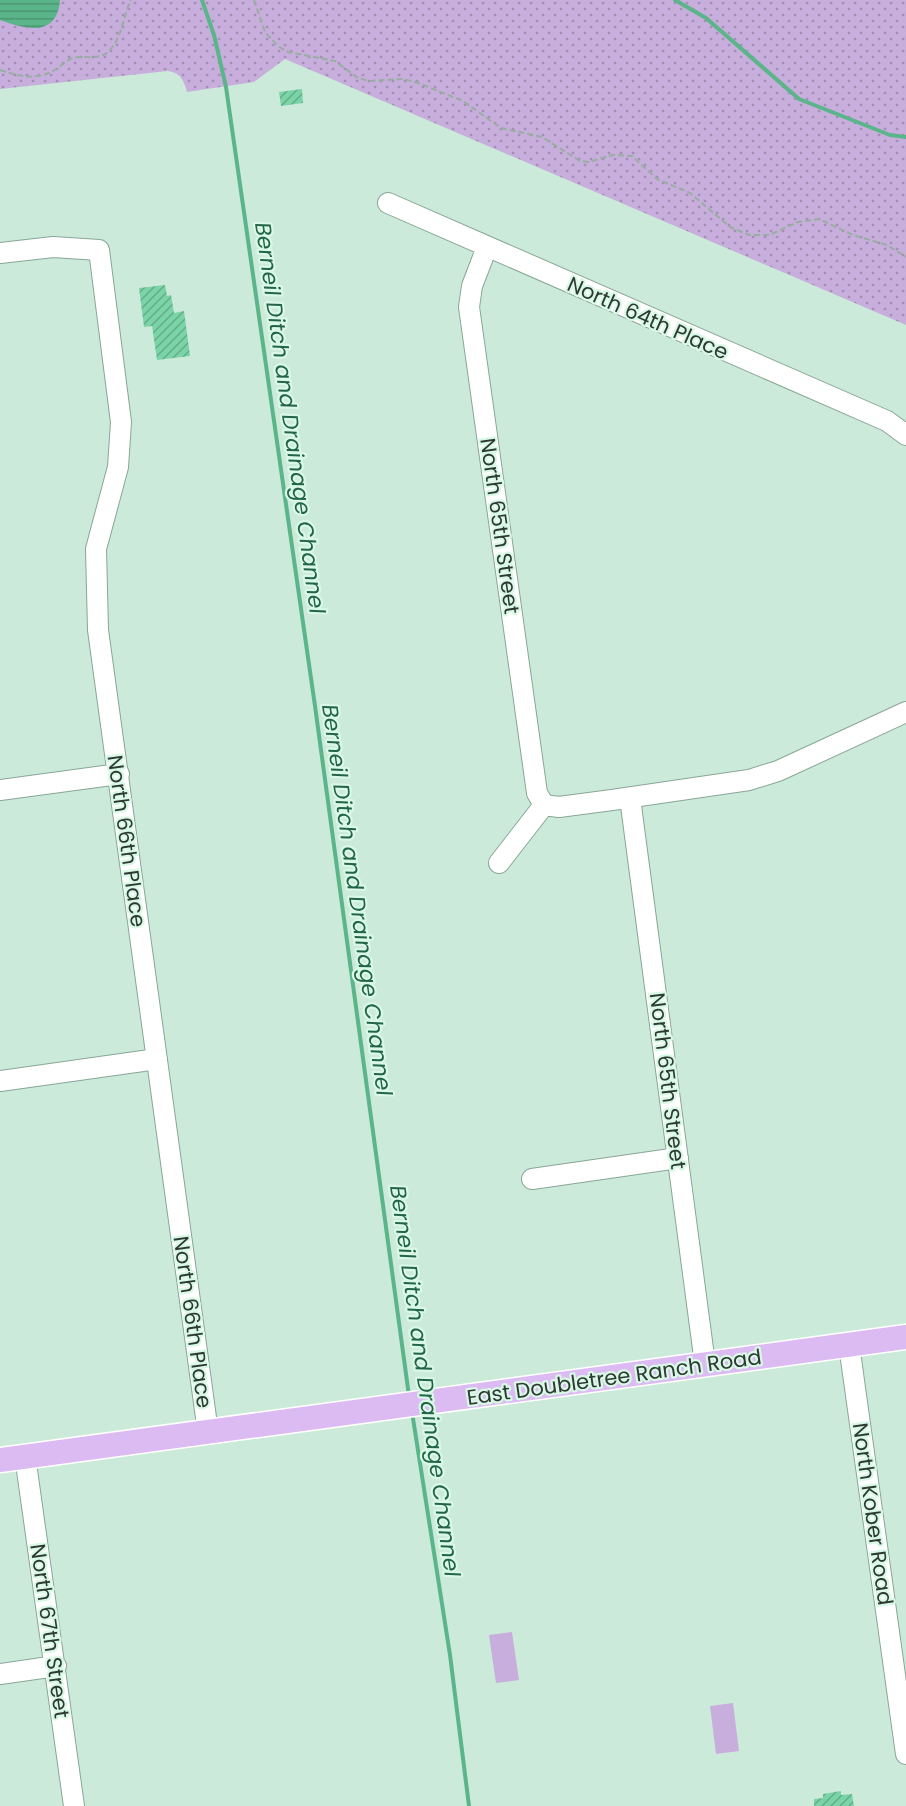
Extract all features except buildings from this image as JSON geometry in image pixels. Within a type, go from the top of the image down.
[{"type":"main road","name":"East Doubletree Ranch Road","points":[[0,1460],[906,1337]]},
{"type":"street","name":"North 64th Place","points":[[388,202],[887,421],[906,435]]},
{"type":"street","name":"North 66th Place","points":[[0,253],[53,247],[99,250],[121,422],[118,468],[96,549],[98,630],[208,1432]]},
{"type":"street","name":"North 65th Street","points":[[487,247],[472,286],[470,306],[537,793],[544,805]]},
{"type":"street","points":[[499,863],[544,805],[559,807],[716,786],[778,771],[906,712]]},
{"type":"street","points":[[0,790],[119,774]]},
{"type":"street","name":"North 65th Street","points":[[630,798],[705,1364]]},
{"type":"street","points":[[0,1081],[157,1059]]},
{"type":"street","points":[[532,1179],[678,1158]]},
{"type":"street","name":"North Kober Road","points":[[849,1345],[906,1754]]},
{"type":"street","name":"North 67th Street","points":[[25,1456],[74,1806]]},
{"type":"street","points":[[0,1674],[56,1666]]},
{"type":"path","points":[[0,70],[23,77],[35,77],[47,74],[76,57],[98,57],[106,54],[116,43],[122,20],[131,0]]},
{"type":"path","points":[[254,0],[265,32],[278,46],[288,52],[329,58],[358,78],[369,81],[402,79],[416,82],[463,101],[501,128],[542,136],[580,161],[588,162],[614,155],[632,156],[650,170],[657,179],[690,193],[730,227],[749,235],[769,235],[798,222],[819,219],[853,236],[887,245],[906,257]]},
{"type":"shaded area","points":[[0,0],[906,0],[906,325],[285,59],[254,82],[187,92],[181,78],[168,71],[0,89]]},
{"type":"shaded area","points":[[0,0],[60,1],[52,21],[46,26],[29,28],[0,20]]},
{"type":"shaded area","points":[[512,1632],[519,1680],[496,1683],[489,1635]]},
{"type":"shaded area","points":[[733,1703],[739,1751],[716,1754],[710,1706]]},
{"type":"waterway","name":"Berneil Ditch and Drainage Channel","points":[[202,0],[214,35],[226,87],[315,706],[409,1396]]},
{"type":"waterway","points":[[675,0],[706,18],[799,99],[890,135],[906,137]]},
{"type":"waterway","name":"Berneil Ditch and Drainage Channel","points":[[412,1412],[450,1655],[469,1806]]}]
